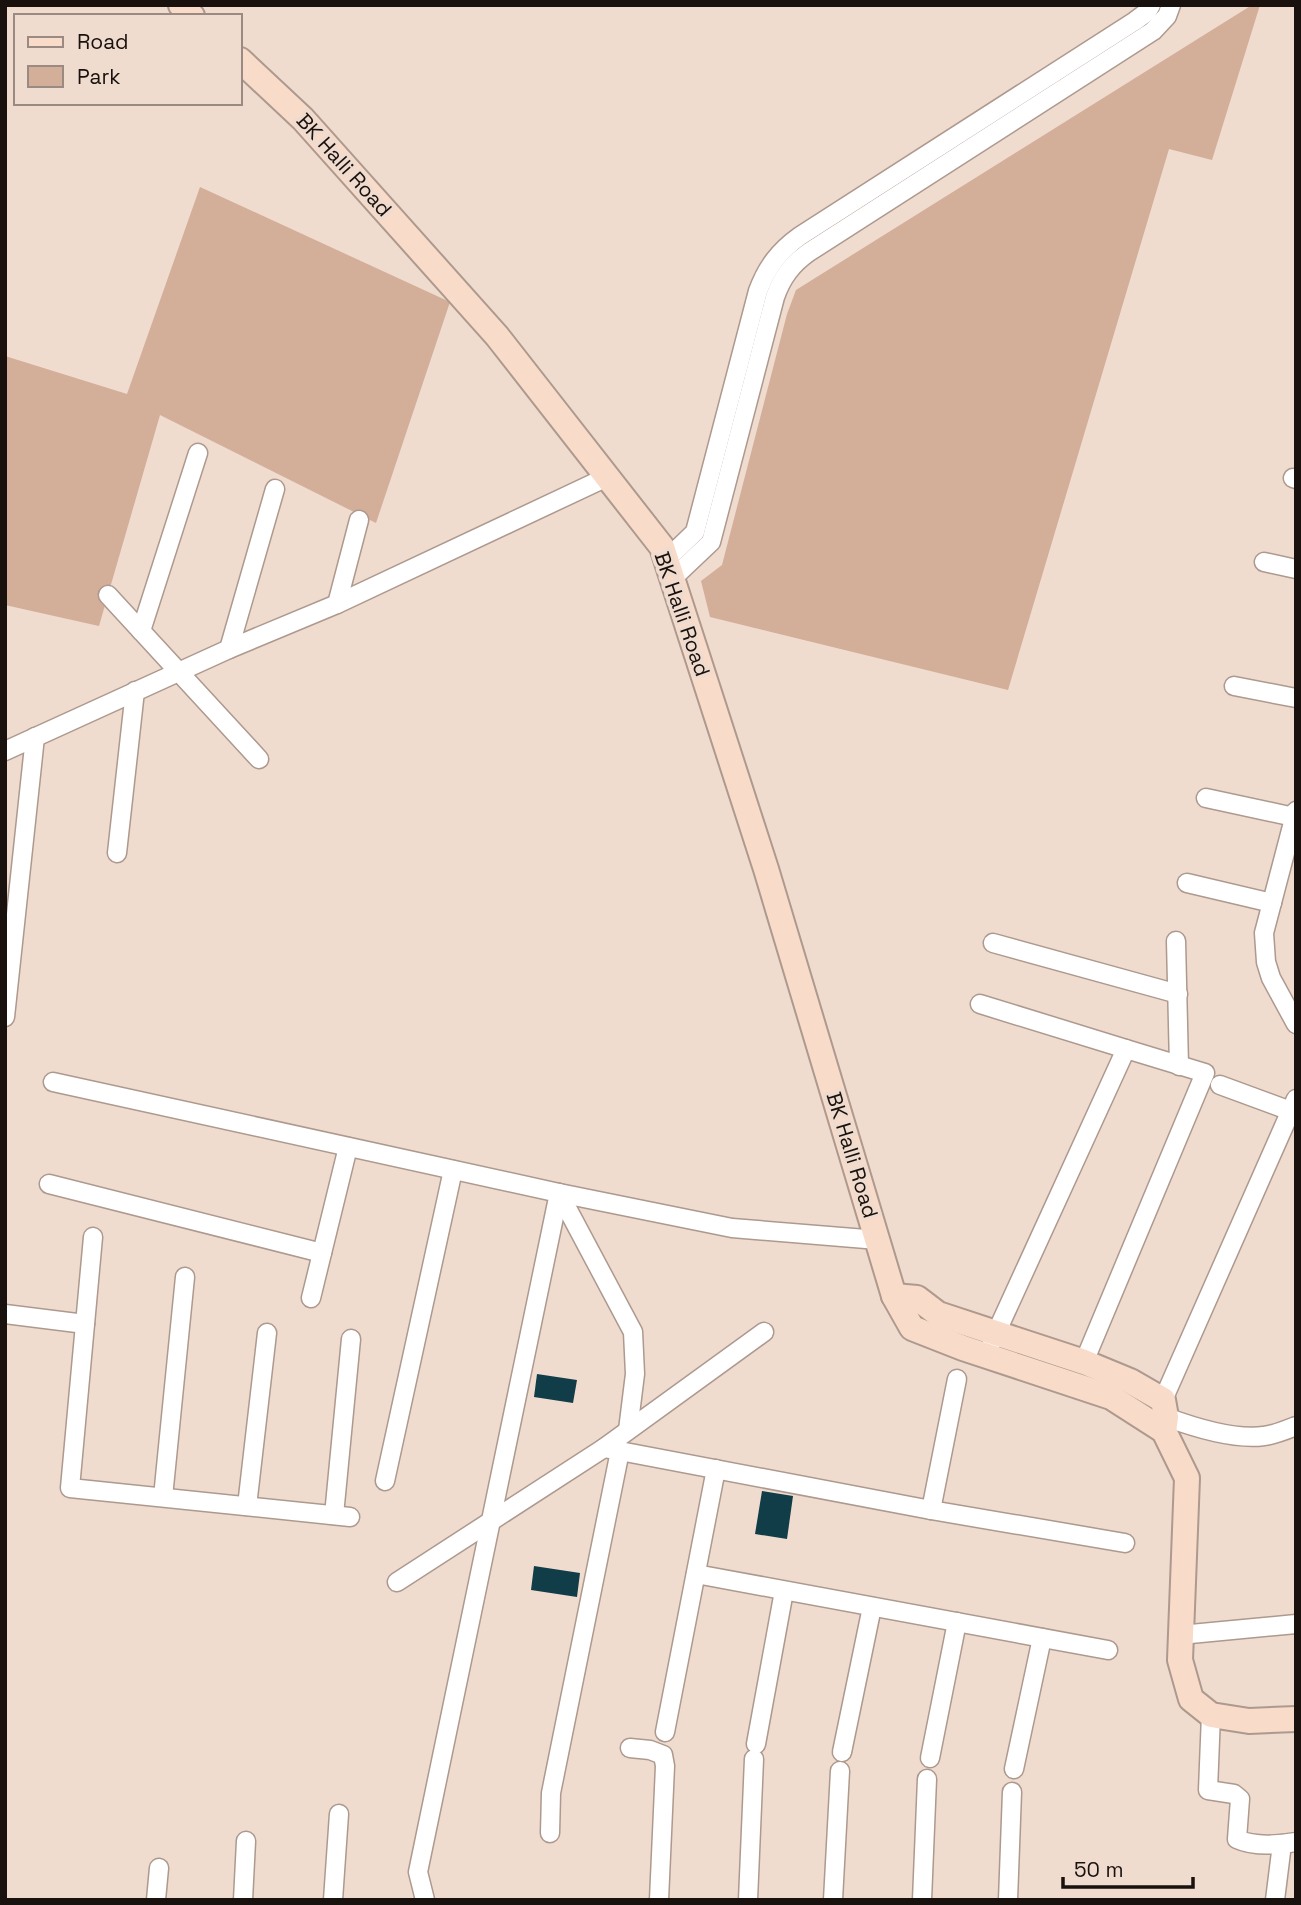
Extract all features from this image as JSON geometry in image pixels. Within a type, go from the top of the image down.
[{"type":"main road","name":"BK Halli Road","points":[[242,62],[303,119],[497,336],[662,547],[761,856],[894,1296],[912,1328],[963,1348],[991,1344],[1084,1362],[1130,1381],[1164,1416]]},
{"type":"main road","name":"BK Halli Road","points":[[991,1344],[1111,1397],[1164,1416]]},
{"type":"main road","points":[[1164,1416],[1187,1478],[1180,1660],[1191,1699],[1211,1715],[1250,1721],[1296,1719]]},
{"type":"street","points":[[669,569],[695,532],[758,291],[769,265],[778,254],[800,236],[1135,21],[1147,12],[1151,5]]},
{"type":"street","points":[[669,569],[711,542],[775,297],[792,266],[809,252],[1153,31],[1167,16],[1171,5]]},
{"type":"street","points":[[141,631],[198,453]]},
{"type":"street","points":[[5,751],[178,671],[337,604],[607,477]]},
{"type":"street","points":[[229,649],[275,489]]},
{"type":"street","points":[[337,604],[359,520]]},
{"type":"street","points":[[1264,562],[1296,569]]},
{"type":"street","points":[[108,595],[259,759]]},
{"type":"street","points":[[1234,686],[1296,698]]},
{"type":"street","points":[[117,853],[135,691]]},
{"type":"street","points":[[5,1017],[35,737]]},
{"type":"street","points":[[1206,798],[1295,814],[1264,933],[1266,962],[1271,978],[1296,1024]]},
{"type":"street","points":[[1187,883],[1272,903]]},
{"type":"street","points":[[1177,941],[1179,1066]]},
{"type":"street","points":[[993,943],[1178,993]]},
{"type":"street","points":[[980,1004],[1205,1073],[1084,1362]]},
{"type":"street","points":[[991,1344],[1126,1049]]},
{"type":"street","points":[[53,1082],[559,1193],[732,1228],[878,1240]]},
{"type":"street","points":[[1220,1085],[1294,1107],[1164,1416],[1196,1428],[1231,1435],[1264,1436],[1296,1426]]},
{"type":"street","points":[[311,1298],[348,1147]]},
{"type":"street","points":[[385,1481],[453,1170]]},
{"type":"street","points":[[49,1184],[323,1253]]},
{"type":"street","points":[[559,1193],[633,1332],[635,1374],[628,1430]]},
{"type":"street","points":[[425,1900],[418,1872],[559,1193]]},
{"type":"street","points":[[93,1237],[70,1488],[342,1516],[351,1339]]},
{"type":"street","points":[[163,1497],[185,1277]]},
{"type":"street","points":[[5,1314],[85,1324]]},
{"type":"street","points":[[397,1582],[492,1520],[612,1449],[628,1430],[764,1332]]},
{"type":"street","points":[[247,1506],[267,1333]]},
{"type":"street","points":[[932,1510],[957,1379]]},
{"type":"street","points":[[612,1449],[932,1510],[1125,1543]]},
{"type":"street","points":[[550,1833],[551,1793],[612,1449]]},
{"type":"street","points":[[665,1732],[716,1469]]},
{"type":"street","points":[[696,1574],[1108,1650]]},
{"type":"street","points":[[748,1900],[755,1751],[784,1591]]},
{"type":"street","points":[[842,1752],[872,1607]]},
{"type":"street","points":[[930,1758],[957,1622]]},
{"type":"street","points":[[1180,1635],[1296,1624]]},
{"type":"street","points":[[1014,1769],[1042,1638]]},
{"type":"street","points":[[1211,1715],[1208,1790],[1234,1794],[1240,1799],[1237,1839],[1246,1843],[1289,1843],[1275,1900]]},
{"type":"street","points":[[630,1748],[650,1750],[663,1755],[665,1766],[659,1900]]},
{"type":"street","points":[[833,1900],[839,1771]]},
{"type":"street","points":[[922,1900],[927,1779]]},
{"type":"street","points":[[1008,1900],[1012,1792]]},
{"type":"street","points":[[333,1900],[339,1814]]},
{"type":"street","points":[[243,1900],[246,1841]]},
{"type":"street","points":[[156,1900],[159,1868]]},
{"type":"green space","points":[[1252,5],[1260,5],[1212,160],[1169,149],[1008,690],[710,617],[701,581],[722,565],[787,314],[796,290]]},
{"type":"green space","points":[[200,187],[450,302],[376,523],[160,415],[99,626],[5,605],[5,356],[127,394]]},
{"type":"building","points":[[537,1374],[577,1380],[573,1403],[534,1397]]},
{"type":"building","points":[[762,1491],[793,1496],[787,1539],[755,1534]]},
{"type":"building","points":[[534,1566],[580,1573],[577,1597],[531,1590]]}]
